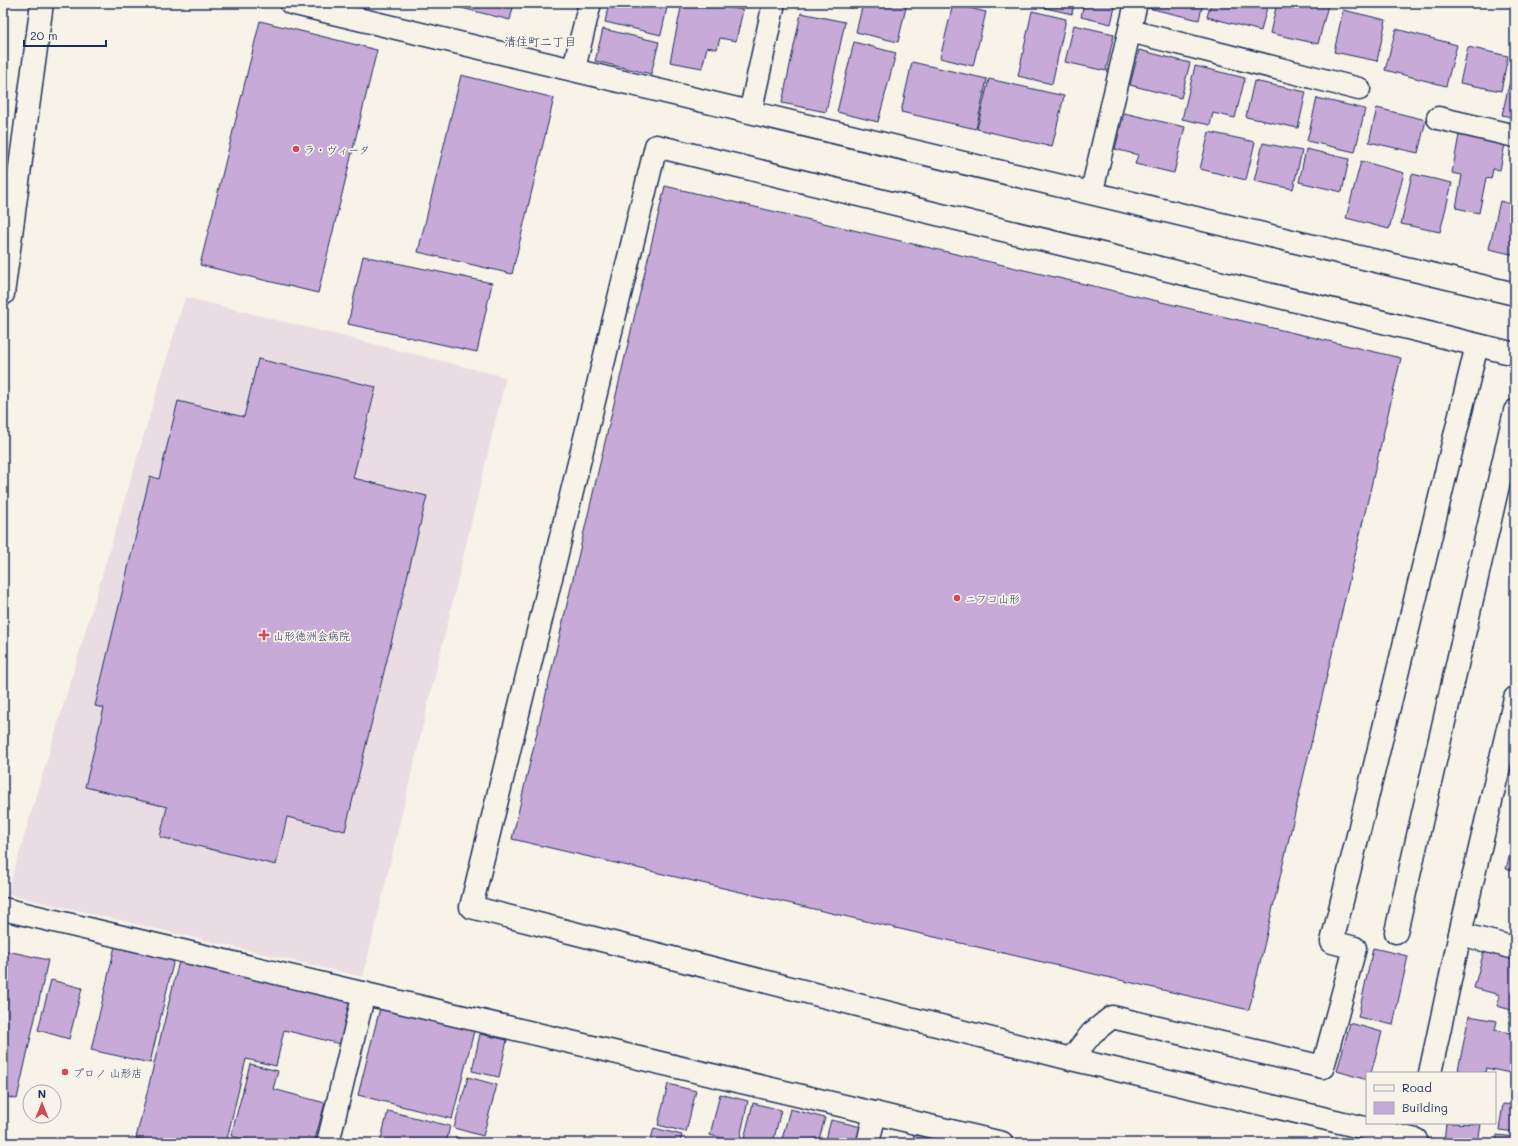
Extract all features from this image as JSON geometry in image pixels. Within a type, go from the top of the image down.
[{"type":"street","points":[[3,294],[5,270],[42,3]]},
{"type":"street","points":[[291,3],[750,109],[1515,294]]},
{"type":"street","points":[[574,68],[590,3]]},
{"type":"street","points":[[750,109],[774,3]]},
{"type":"street","points":[[1092,191],[1136,3]]},
{"type":"street","points":[[1130,31],[1359,89]]},
{"type":"street","points":[[1438,118],[1515,136]]},
{"type":"street","points":[[1366,1124],[1071,1059],[471,907],[656,146],[1515,354]]},
{"type":"street","points":[[1071,1059],[1092,1033],[1112,1017],[1322,1067],[1355,948],[1332,942],[1477,345]]},
{"type":"street","points":[[1396,932],[1515,411]]},
{"type":"street","points":[[1430,1072],[1460,934],[1515,698]]},
{"type":"street","points":[[3,909],[1002,1143]]},
{"type":"street","points":[[1460,934],[1515,948]]},
{"type":"street","points":[[328,1143],[364,993]]},
{"type":"street","points":[[868,1143],[875,1113]]},
{"type":"street","points":[[1367,1124],[1417,1135]]},
{"type":"shaded area","name":"山形徳洲会病院","points":[[185,297],[506,377],[363,977],[7,894]]},
{"type":"building","points":[[441,3],[514,3],[510,20]]},
{"type":"building","points":[[609,3],[668,3],[661,35],[605,22]]},
{"type":"building","points":[[682,3],[707,3],[743,10],[736,41],[720,38],[717,49],[707,47],[702,68],[670,62]]},
{"type":"building","points":[[831,3],[854,3],[853,8]]},
{"type":"building","points":[[863,3],[907,3],[898,42],[856,32]]},
{"type":"building","points":[[1042,3],[1074,3],[1072,14],[1041,7]]},
{"type":"building","points":[[1084,3],[1116,3],[1111,24],[1081,17]]},
{"type":"building","points":[[1149,3],[1203,3],[1199,20],[1148,8]]},
{"type":"building","points":[[1211,3],[1268,3],[1261,31],[1207,17]]},
{"type":"building","points":[[1277,3],[1318,3],[1328,5],[1318,44],[1270,33]]},
{"type":"building","points":[[953,4],[986,12],[973,66],[940,58]]},
{"type":"building","points":[[1343,10],[1386,20],[1377,61],[1334,52]]},
{"type":"building","points":[[1032,11],[1066,19],[1052,84],[1018,76]]},
{"type":"building","points":[[801,13],[845,22],[826,112],[782,103]]},
{"type":"building","points":[[260,21],[377,50],[318,293],[200,265]]},
{"type":"building","points":[[1074,25],[1114,34],[1106,71],[1065,62]]},
{"type":"building","points":[[603,29],[659,42],[651,74],[595,61]]},
{"type":"building","points":[[1396,29],[1457,45],[1446,86],[1385,70]]},
{"type":"building","points":[[854,42],[896,53],[878,122],[837,112]]},
{"type":"building","points":[[1468,47],[1508,56],[1501,91],[1460,83]]},
{"type":"building","points":[[1139,50],[1190,63],[1181,98],[1130,85]]},
{"type":"building","points":[[1515,59],[1515,118],[1502,115]]},
{"type":"building","points":[[912,62],[987,79],[976,129],[901,112]]},
{"type":"building","points":[[1195,66],[1245,78],[1235,118],[1213,113],[1210,125],[1182,119]]},
{"type":"building","points":[[461,75],[554,98],[512,274],[418,252]]},
{"type":"building","points":[[989,79],[1064,96],[1052,147],[977,129]]},
{"type":"building","points":[[1254,81],[1306,92],[1298,128],[1246,117]]},
{"type":"building","points":[[1317,98],[1365,109],[1355,152],[1307,141]]},
{"type":"building","points":[[1377,108],[1426,120],[1418,153],[1369,142]]},
{"type":"building","points":[[1124,113],[1185,127],[1174,173],[1135,164],[1138,155],[1115,149]]},
{"type":"building","points":[[1209,132],[1255,142],[1246,180],[1200,169]]},
{"type":"building","points":[[1459,135],[1505,144],[1500,170],[1493,169],[1491,179],[1486,178],[1479,213],[1456,208],[1462,175],[1452,173]]},
{"type":"building","points":[[1263,143],[1302,151],[1293,189],[1254,181]]},
{"type":"building","points":[[1306,149],[1349,159],[1342,192],[1299,182]]},
{"type":"building","points":[[1361,161],[1404,173],[1389,229],[1346,218]]},
{"type":"building","points":[[1412,174],[1452,183],[1440,232],[1401,224]]},
{"type":"building","name":"ニフコ山形","points":[[665,186],[1401,358],[1249,1010],[512,839]]},
{"type":"building","points":[[1500,201],[1515,205],[1515,255],[1489,249]]},
{"type":"building","points":[[363,256],[492,283],[477,352],[348,324]]},
{"type":"building","points":[[258,359],[376,387],[353,478],[427,496],[345,831],[287,817],[276,865],[160,837],[167,807],[85,787],[104,708],[95,706],[150,476],[159,479],[178,401],[244,417]]},
{"type":"building","points":[[1515,835],[1515,872],[1506,869]]},
{"type":"building","points":[[115,946],[174,959],[150,1063],[91,1050]]},
{"type":"building","points":[[1373,948],[1408,956],[1393,1025],[1358,1017]]},
{"type":"building","points":[[3,950],[48,960],[17,1099],[3,1096]]},
{"type":"building","points":[[1484,951],[1515,959],[1515,1011],[1497,1006],[1500,995],[1474,988]]},
{"type":"building","points":[[180,957],[351,998],[340,1044],[284,1030],[276,1066],[246,1059],[226,1143],[155,1143],[136,1138]]},
{"type":"building","points":[[51,980],[82,988],[69,1039],[38,1030]]},
{"type":"building","points":[[380,1008],[474,1031],[452,1119],[358,1095]]},
{"type":"building","points":[[1469,1016],[1497,1021],[1495,1030],[1515,1034],[1515,1074],[1486,1068],[1485,1072],[1469,1072],[1458,1070]]},
{"type":"building","points":[[1350,1023],[1382,1032],[1371,1072],[1366,1072],[1366,1080],[1337,1071]]},
{"type":"building","points":[[480,1034],[507,1040],[499,1077],[472,1071]]},
{"type":"building","points":[[250,1064],[278,1071],[273,1089],[325,1103],[314,1143],[257,1143],[231,1136]]},
{"type":"building","points":[[468,1077],[497,1085],[483,1136],[454,1128]]},
{"type":"building","points":[[668,1084],[696,1091],[686,1132],[658,1125]]},
{"type":"building","points":[[720,1094],[748,1101],[739,1142],[710,1135]]},
{"type":"building","points":[[753,1103],[781,1110],[773,1143],[743,1143]]},
{"type":"building","points":[[1503,1104],[1515,1105],[1515,1132],[1499,1130]]},
{"type":"building","points":[[790,1109],[825,1118],[818,1143],[781,1143]]},
{"type":"building","points":[[388,1111],[450,1126],[446,1143],[380,1143]]},
{"type":"building","points":[[831,1120],[862,1127],[858,1143],[825,1143]]},
{"type":"building","points":[[1446,1124],[1481,1124],[1478,1143],[1444,1143]]},
{"type":"building","points":[[654,1128],[682,1135],[680,1143],[650,1143]]},
{"type":"building","points":[[914,1134],[950,1142],[912,1143]]},
{"type":"building","points":[[1497,1135],[1515,1137],[1515,1143],[1496,1143]]},
{"type":"building","points":[[456,1137],[478,1143],[454,1143]]},
{"type":"place","name":"ラ・ヴィータ","points":[[296,149]]},
{"type":"place","name":"ニフコ山形","points":[[957,598]]},
{"type":"place","name":"山形徳洲会病院","points":[[264,635]]},
{"type":"place","name":"プロノ 山形店","points":[[65,1072]]},
{"type":"district","name":"清住町二丁目","points":[[540,41]]}]
